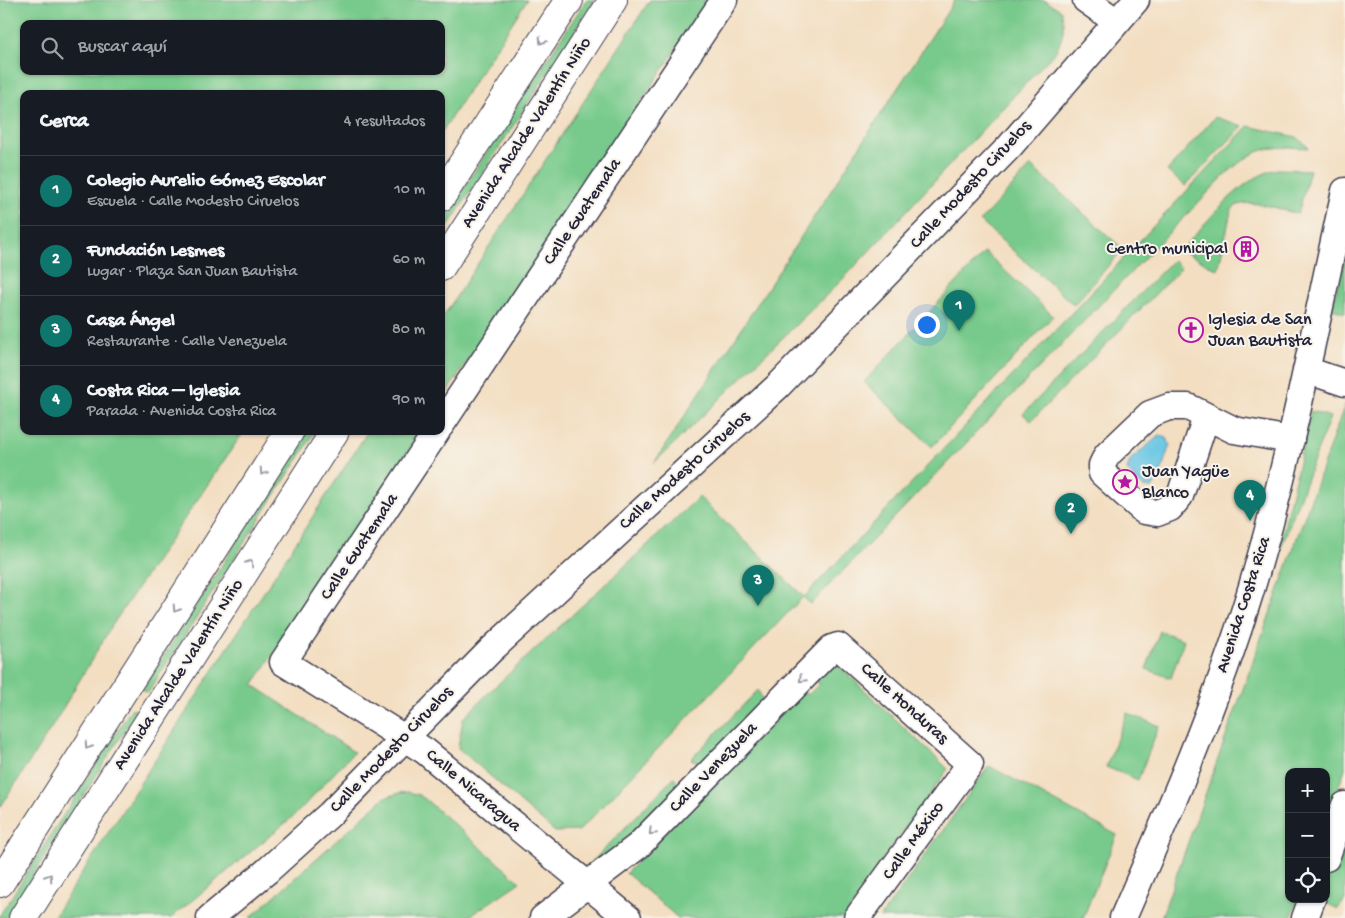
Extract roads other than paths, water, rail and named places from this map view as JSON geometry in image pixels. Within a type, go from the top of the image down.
[{"type":"street","name":"Avenida Alcalde Valentín Niño","points":[[445,191],[569,0]]},
{"type":"street","name":"Avenida Alcalde Valentín Niño","points":[[445,261],[613,0]]},
{"type":"street","name":"Calle Guatemala","points":[[445,419],[724,0]]},
{"type":"street","points":[[1086,0],[1117,22]]},
{"type":"street","name":"Calle Modesto Ciruelos","points":[[210,918],[267,871],[330,814],[491,650],[572,573],[778,386],[1010,146],[1136,0]]},
{"type":"street","name":"Avenida Costa Rica","points":[[1123,918],[1191,758],[1250,595],[1291,440],[1345,193]]},
{"type":"street","points":[[1306,370],[1345,383]]},
{"type":"street","points":[[1206,416],[1234,430],[1291,440]]},
{"type":"street","points":[[0,883],[287,435]]},
{"type":"street","name":"Avenida Alcalde Valentín Niño","points":[[23,918],[332,435]]},
{"type":"street","name":"Calle Guatemala","points":[[284,662],[434,435]]},
{"type":"street","name":"Calle Honduras","points":[[838,646],[970,764]]},
{"type":"street","name":"Calle Venezuela","points":[[543,918],[638,846],[790,691],[838,646]]},
{"type":"street","name":"Calle Nicaragua","points":[[284,662],[377,722],[405,737],[452,772],[628,918]]},
{"type":"street","name":"Calle México","points":[[857,918],[970,764]]},
{"type":"street","points":[[1330,847],[1345,805]]},
{"type":"street","points":[[1305,918],[1311,903]]},
{"type":"water","points":[[1160,435],[1165,437],[1170,444],[1159,478],[1152,488],[1143,487],[1127,470],[1130,460]]},
{"type":"place","name":"Centro municipal","points":[[1246,249]]},
{"type":"place","name":"Iglesia de San Juan Bautista","points":[[1191,330]]},
{"type":"place","name":"Colegio Aurelio Gómez Escolar","points":[[959,331]]},
{"type":"place","name":"Juan Yagüe Blanco","points":[[1125,482]]},
{"type":"place","name":"Costa Rica – Iglesia","points":[[1250,521]]},
{"type":"place","name":"Fundación Lesmes","points":[[1071,534]]},
{"type":"place","name":"Casa Ángel","points":[[758,606]]}]
